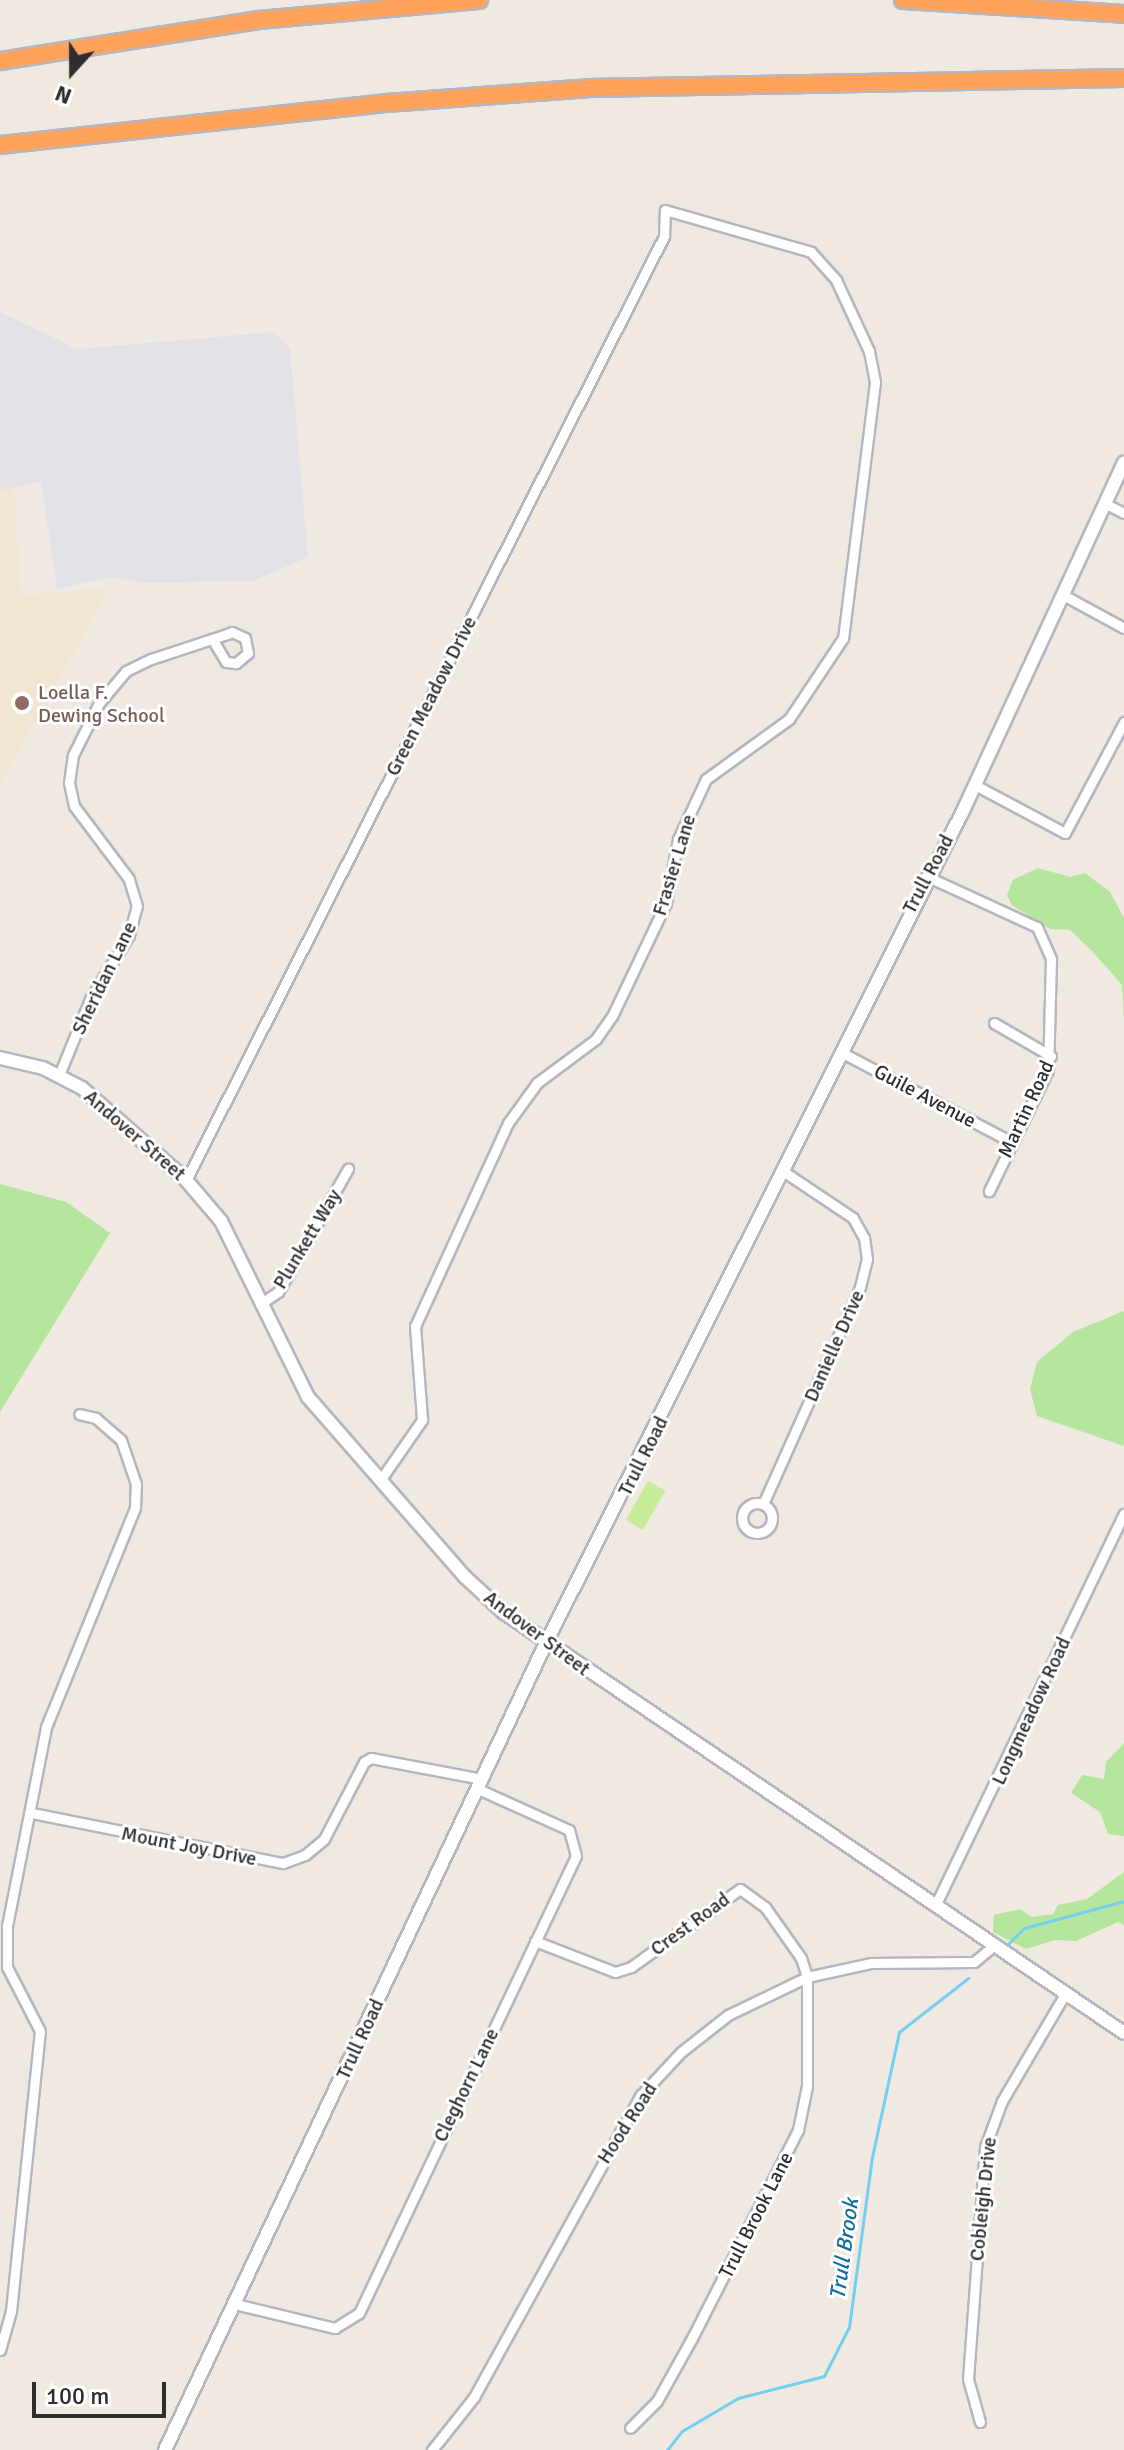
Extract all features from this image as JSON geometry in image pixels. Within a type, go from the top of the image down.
[{"type":"highway","points":[[0,61],[259,20],[479,0]]},
{"type":"highway","points":[[903,0],[1124,14]]},
{"type":"highway","points":[[0,145],[387,103],[590,88],[1124,78]]},
{"type":"street","name":"Green Meadow Drive","points":[[186,1180],[664,236],[665,210]]},
{"type":"street","name":"Frasier Lane","points":[[381,1479],[422,1420],[415,1326],[508,1123],[537,1083],[596,1039],[612,1016],[666,903],[678,839],[706,779],[789,719],[846,626],[874,409],[869,351],[820,258],[800,246],[665,210]]},
{"type":"street","name":"Trull Road","points":[[165,2450],[546,1643],[783,1171],[926,876],[975,785],[1124,463]]},
{"type":"street","points":[[1106,504],[1124,513]]},
{"type":"street","points":[[1065,596],[1124,628]]},
{"type":"street","name":"Sheridan Lane","points":[[59,1075],[90,999],[129,935],[137,906],[129,879],[74,806],[69,783],[73,755],[99,703],[126,671],[212,639]]},
{"type":"street","points":[[975,785],[1065,833],[1124,722]]},
{"type":"street","name":"Martin Road","points":[[926,876],[1040,931],[1051,959],[1051,1056],[989,1191]]},
{"type":"street","points":[[994,1023],[1051,1056]]},
{"type":"street","name":"Guile Avenue","points":[[841,1052],[1010,1141]]},
{"type":"street","name":"Andover Street","points":[[0,1058],[59,1075],[104,1103],[186,1180],[221,1221],[308,1397],[465,1577],[546,1643],[1124,2033]]},
{"type":"street","name":"Plunkett Way","points":[[260,1304],[278,1292],[348,1169]]},
{"type":"street","name":"Danielle Drive","points":[[763,1504],[860,1287],[867,1259],[864,1238],[853,1218],[783,1171]]},
{"type":"street","points":[[0,2350],[11,2311],[40,2050],[40,2031],[7,1967],[5,1946],[46,1727],[135,1508],[136,1484],[121,1440],[103,1422],[79,1414]]},
{"type":"street","name":"Longmeadow Road","points":[[935,1906],[1124,1514]]},
{"type":"street","name":"Mount Joy Drive","points":[[32,1813],[283,1863],[305,1855],[324,1839],[364,1762],[371,1758],[480,1784]]},
{"type":"street","name":"Cleghorn Lane","points":[[235,2304],[335,2328],[359,2313],[576,1856],[574,1838],[556,1822],[480,1784]]},
{"type":"street","name":"Crest Road","points":[[535,1941],[615,1972],[631,1967],[740,1889],[765,1907],[801,1958],[807,1977]]},
{"type":"street","name":"Hood Road","points":[[432,2450],[474,2397],[641,2095],[681,2052],[728,2015],[807,1977],[871,1963],[974,1962],[993,1946]]},
{"type":"street","name":"Trull Brook Lane","points":[[630,2428],[657,2401],[798,2130],[807,2086],[807,1977]]},
{"type":"street","name":"Cobleigh Drive","points":[[980,2422],[968,2379],[985,2147],[1002,2101],[1065,1994]]},
{"type":"shaded area","points":[[0,312],[77,349],[273,332],[290,348],[308,557],[253,581],[145,583],[112,577],[57,589],[41,481],[0,491]]},
{"type":"shaded area","name":"Loella F. Dewing School","points":[[14,487],[21,595],[110,588],[0,784],[0,490]]},
{"type":"green space","points":[[1038,868],[1070,877],[1085,873],[1110,892],[1124,918],[1124,1021],[1122,985],[1092,951],[1070,930],[1050,929],[1012,905],[1007,895],[1013,880]]},
{"type":"green space","points":[[0,1184],[66,1202],[110,1233],[0,1412]]},
{"type":"green space","points":[[1124,1311],[1124,1446],[1037,1416],[1030,1389],[1037,1362],[1073,1332]]},
{"type":"green space","points":[[648,1481],[665,1491],[643,1530],[626,1520]]},
{"type":"green space","points":[[1124,1743],[1124,1836],[1108,1834],[1100,1812],[1071,1793],[1082,1775],[1104,1779],[1106,1762]]},
{"type":"green space","points":[[1124,1872],[1124,1925],[1118,1922],[1076,1941],[1055,1940],[1026,1949],[993,1932],[994,1915],[1020,1909],[1032,1917],[1053,1914],[1058,1905],[1087,1899]]},
{"type":"waterway","name":"Trull Brook","points":[[1007,1945],[1024,1928],[1124,1901]]},
{"type":"waterway","name":"Trull Brook","points":[[667,2450],[682,2431],[738,2398],[824,2376],[849,2327],[872,2157],[899,2032],[968,1978]]},
{"type":"place","name":"Loella F. Dewing School","points":[[22,703]]}]
